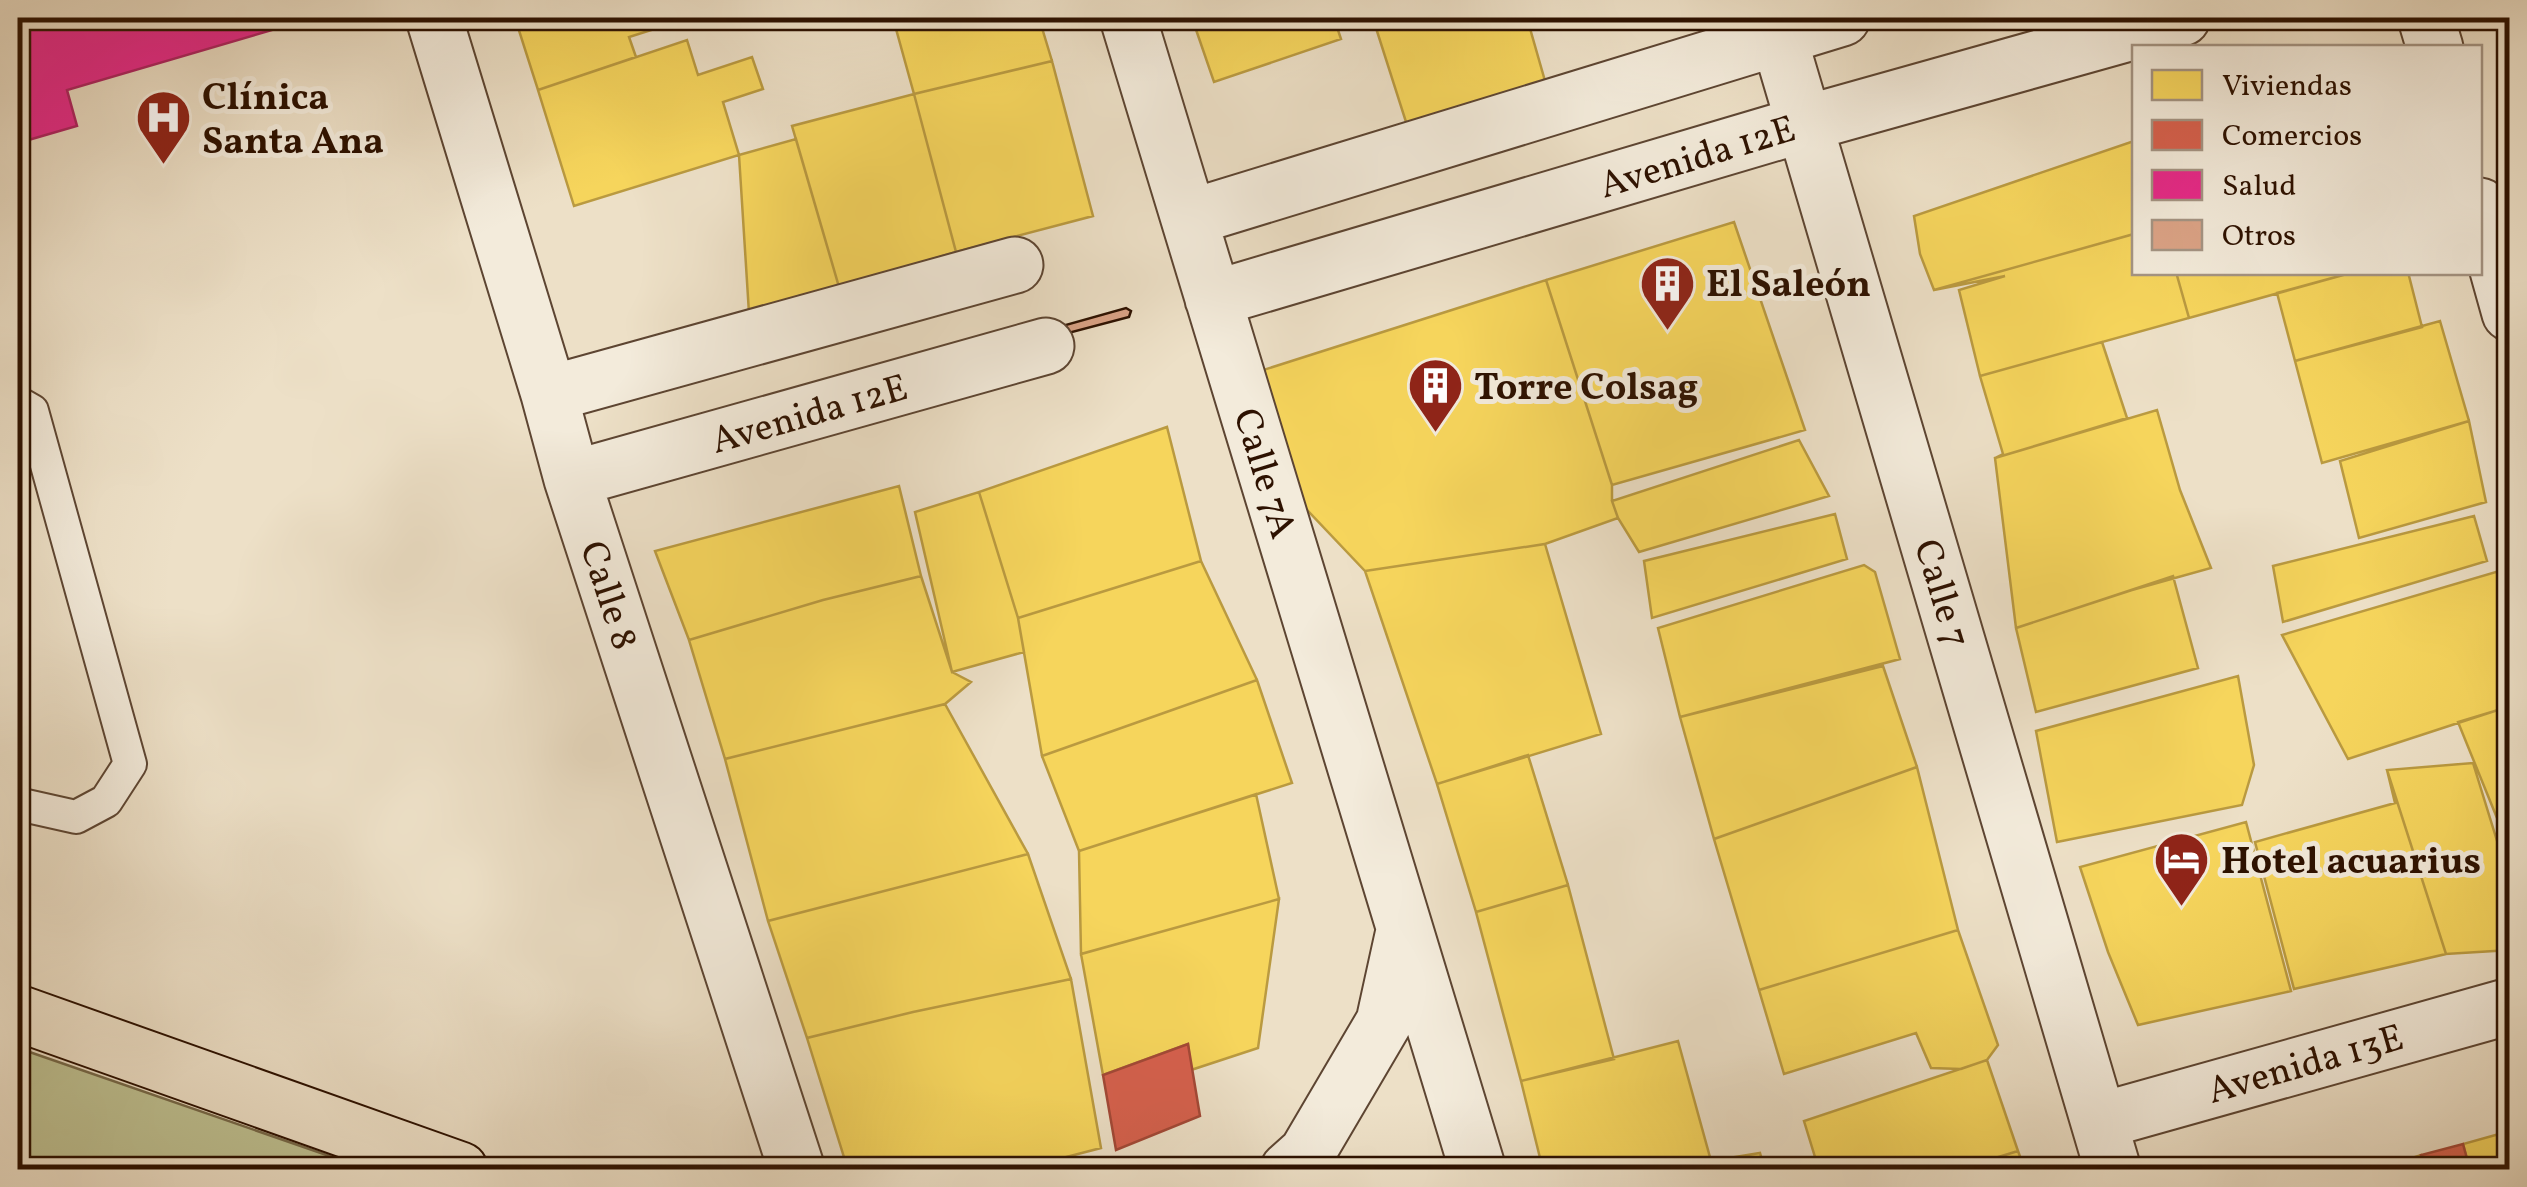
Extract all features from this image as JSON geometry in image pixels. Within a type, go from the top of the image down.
[{"type":"main road","points":[[18,1013],[460,1170]]},
{"type":"street","name":"Calle 8","points":[[434,18],[572,479],[797,1170]]},
{"type":"street","name":"Calle 7A","points":[[1128,18],[1478,1170]]},
{"type":"street","points":[[1189,218],[1776,27],[1842,18]]},
{"type":"street","name":"Avenida 12E","points":[[1213,299],[1804,124],[2182,18]]},
{"type":"street","points":[[2426,18],[2434,45]]},
{"type":"street","name":"Calle 7","points":[[1776,27],[2106,1145]]},
{"type":"street","points":[[2482,213],[2510,312]]},
{"type":"street","points":[[549,394],[1015,266]]},
{"type":"street","name":"Avenida 12E","points":[[572,479],[1046,346]]},
{"type":"street","name":"Calle 7A","points":[[1288,1170],[1307,1152],[1384,1022],[1404,928]]},
{"type":"street","name":"Avenida 13E","points":[[2106,1145],[2510,1006]]},
{"type":"lane","points":[[18,403],[32,411],[130,764],[106,801],[76,817],[18,804]]},
{"type":"green space","points":[[18,1048],[367,1169],[18,1169]]},
{"type":"building: Viviendas","points":[[515,18],[689,18],[629,37],[636,57],[538,90]]},
{"type":"building: Viviendas","points":[[893,18],[1039,18],[1052,61],[914,94]]},
{"type":"building: Viviendas","points":[[1192,18],[1334,18],[1341,39],[1214,82]]},
{"type":"building: Viviendas","points":[[1373,18],[1408,18],[1376,28]]},
{"type":"building: Viviendas","points":[[1408,18],[1527,18],[1549,95],[1413,144],[1376,28]]},
{"type":"building: Viviendas","points":[[687,40],[698,75],[752,57],[763,89],[723,102],[739,155],[574,206],[538,90]]},
{"type":"building: Viviendas","points":[[1052,61],[1093,216],[956,252],[914,94]]},
{"type":"building: Viviendas","points":[[914,94],[956,252],[839,287],[792,126]]},
{"type":"building: Viviendas","points":[[796,139],[839,287],[749,313],[739,155]]},
{"type":"building: Viviendas","points":[[2132,142],[2132,235],[1934,290],[1920,254],[1914,216]]},
{"type":"building: Viviendas","name":"El Saleón","points":[[1734,222],[1805,430],[1612,485],[1546,280]]},
{"type":"building: Viviendas","points":[[2132,235],[2132,275],[2177,275],[2189,318],[1980,376],[1959,290],[2005,276],[1934,290]]},
{"type":"building: Viviendas","points":[[2177,275],[2343,275],[2189,318]]},
{"type":"building: Viviendas","points":[[2343,275],[2409,275],[2422,327],[2295,361],[2277,293]]},
{"type":"building: Viviendas","name":"Torre Colsag","points":[[1546,280],[1612,485],[1618,518],[1545,544],[1365,571],[1290,492],[1257,372]]},
{"type":"building: Viviendas","points":[[2440,321],[2469,421],[2322,463],[2295,361]]},
{"type":"building: Viviendas","points":[[2102,342],[2127,418],[1995,458],[2003,454],[1980,376]]},
{"type":"building: Viviendas","points":[[2157,410],[2180,490],[2211,568],[2016,628],[1995,458]]},
{"type":"building: Viviendas","points":[[2469,421],[2486,502],[2359,538],[2340,461]]},
{"type":"building: Viviendas","points":[[2469,421],[2486,502],[2359,538],[2340,461]]},
{"type":"building: Viviendas","points":[[1167,427],[1201,561],[1018,618],[979,492]]},
{"type":"building: Viviendas","points":[[1799,440],[1829,496],[1639,552],[1618,518],[1612,501]]},
{"type":"building: Viviendas","points":[[899,486],[921,576],[689,640],[655,551]]},
{"type":"building: Viviendas","points":[[979,492],[1018,618],[1024,652],[952,672],[915,512]]},
{"type":"building: Viviendas","points":[[1835,514],[1847,559],[1652,618],[1644,561]]},
{"type":"building: Viviendas","points":[[2474,516],[2487,561],[2283,622],[2273,566]]},
{"type":"building: Viviendas","points":[[1545,544],[1601,734],[1437,784],[1365,571]]},
{"type":"building: Viviendas","points":[[1201,561],[1257,680],[1042,756],[1018,618]]},
{"type":"building: Viviendas","points":[[1864,565],[1875,572],[1900,659],[1680,717],[1658,628]]},
{"type":"building: Viviendas","points":[[2506,569],[2510,585],[2510,706],[2348,759],[2282,635]]},
{"type":"building: Viviendas","points":[[921,576],[952,672],[971,682],[945,704],[725,759],[689,640]]},
{"type":"building: Viviendas","points":[[2173,576],[2198,668],[2036,712],[2016,628]]},
{"type":"building: Viviendas","points":[[1883,666],[1917,767],[1714,839],[1680,717]]},
{"type":"building: Viviendas","points":[[2238,676],[2254,765],[2242,805],[2057,842],[2036,731]]},
{"type":"building: Viviendas","points":[[1257,680],[1292,783],[1079,851],[1042,756]]},
{"type":"building: Viviendas","points":[[945,704],[1028,854],[768,921],[725,759]]},
{"type":"building: Viviendas","points":[[2510,710],[2510,850],[2458,722]]},
{"type":"building: Viviendas","points":[[1528,755],[1568,885],[1476,912],[1437,784]]},
{"type":"building: Viviendas","points":[[2473,763],[2510,883],[2510,950],[2446,954],[2387,770]]},
{"type":"building: Viviendas","points":[[1917,767],[1958,930],[1759,990],[1714,839]]},
{"type":"building: Viviendas","points":[[2387,770],[2446,954],[2294,989],[2255,842],[2395,803]]},
{"type":"building: Viviendas","points":[[1256,794],[1279,899],[1081,954],[1079,851]]},
{"type":"building: Viviendas","name":"Hotel acuarius","points":[[2246,822],[2291,991],[2138,1025],[2108,952],[2080,867]]},
{"type":"building: Viviendas","points":[[1028,854],[1071,979],[807,1038],[768,921]]},
{"type":"building: Viviendas","points":[[1568,885],[1614,1059],[1521,1081],[1476,912]]},
{"type":"building: Viviendas","points":[[1279,899],[1258,1048],[1191,1070],[1188,1044],[1103,1075],[1081,954]]},
{"type":"building: Viviendas","points":[[1958,930],[1998,1045],[1987,1060],[1961,1069],[1931,1068],[1916,1033],[1784,1074],[1759,990]]},
{"type":"building: Viviendas","points":[[1071,979],[1101,1148],[1016,1170],[848,1170],[807,1038]]},
{"type":"building: Viviendas","points":[[1678,1041],[1711,1161],[1679,1170],[1543,1170],[1521,1081]]},
{"type":"building: Viviendas","points":[[1987,1060],[2018,1151],[1956,1170],[1819,1170],[1804,1121]]},
{"type":"building: Viviendas","points":[[2510,1131],[2510,1170],[2470,1170],[2463,1144]]},
{"type":"building: Viviendas","points":[[2018,1151],[2025,1170],[1956,1170]]},
{"type":"building: Viviendas","points":[[1760,1153],[1765,1170],[1679,1170],[1711,1161]]},
{"type":"building: Viviendas","points":[[2421,1155],[2426,1170],[2381,1168]]},
{"type":"building: Comercios","points":[[1188,1044],[1200,1116],[1116,1150],[1103,1075]]},
{"type":"building: Comercios","points":[[2463,1144],[2470,1170],[2426,1170],[2421,1155]]},
{"type":"building: Salud","points":[[18,18],[313,18],[67,90],[77,126],[18,143]]},
{"type":"building: Otros","points":[[1126,308],[1131,311],[1129,317],[932,369],[931,363]]},
{"type":"place","name":"Clínica Santa Ana","points":[[163,167]]},
{"type":"place","name":"El Saleón","points":[[1667,332]]},
{"type":"place","name":"Torre Colsag","points":[[1435,435]]},
{"type":"place","name":"Hotel acuarius","points":[[2182,909]]}]
